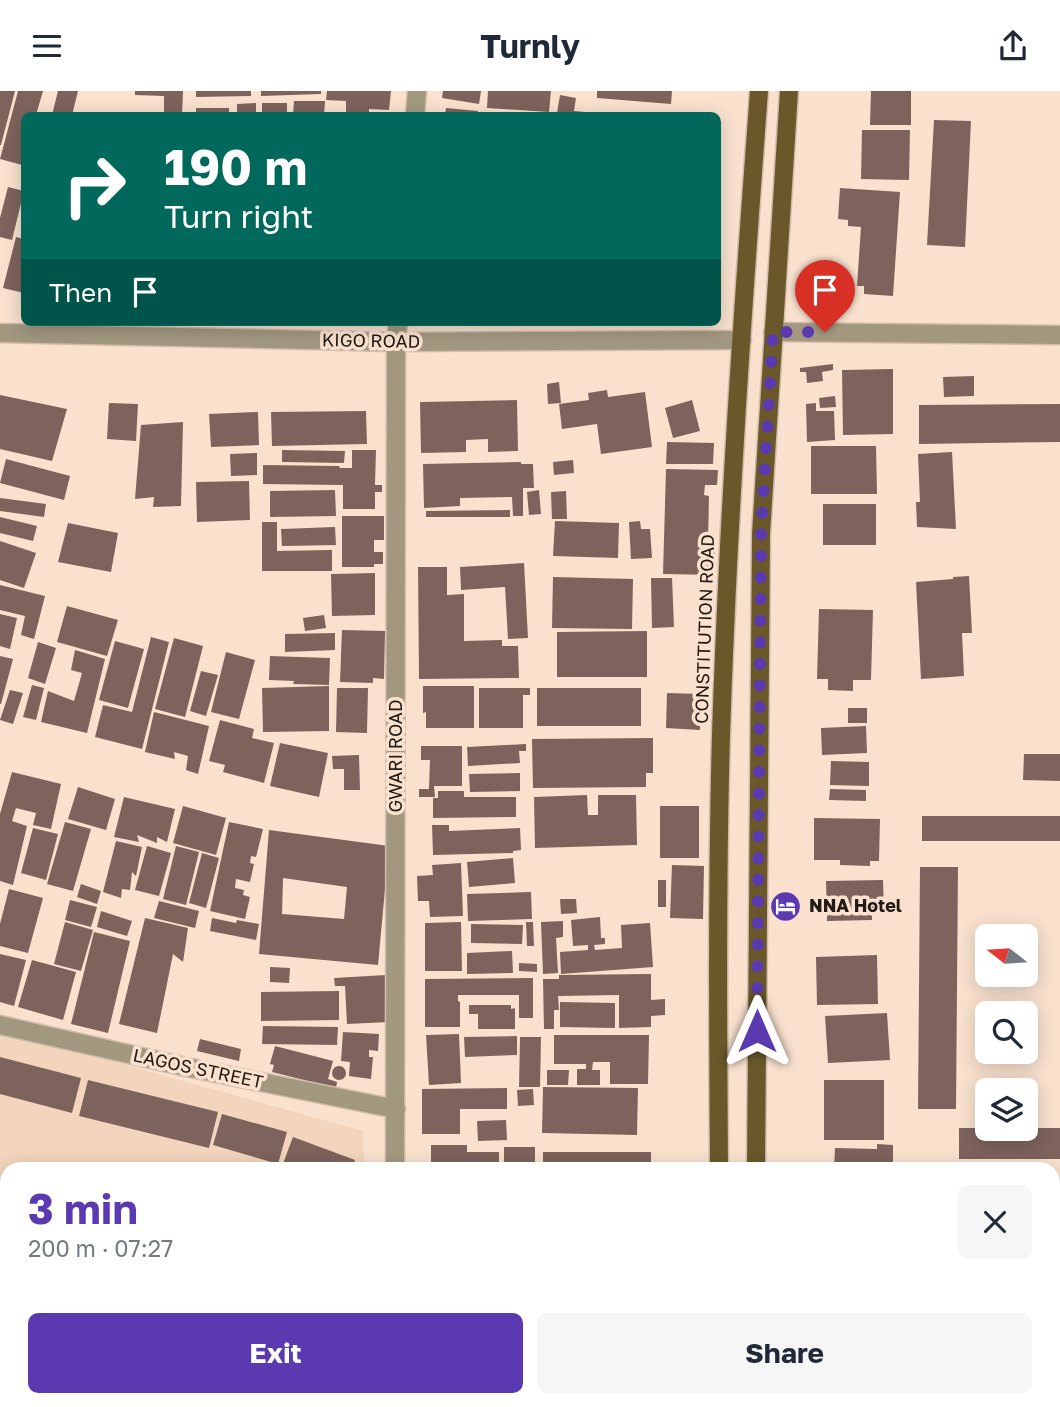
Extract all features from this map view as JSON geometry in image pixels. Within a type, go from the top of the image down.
[{"type":"main road","name":"CONSTITUTION ROAD","points":[[719,1162],[721,736],[729,530],[759,91]]},
{"type":"main road","points":[[756,1162],[761,534],[789,91]]},
{"type":"street","points":[[415,112],[417,91]]},
{"type":"street","name":"GWARI ROAD","points":[[395,1162],[398,326]]},
{"type":"street","points":[[773,332],[1060,335]]},
{"type":"street","name":"KIGO ROAD","points":[[0,333],[396,342],[742,340]]},
{"type":"street","name":"LAGOS STREET","points":[[0,1025],[186,1067],[396,1109]]},
{"type":"shaded area","points":[[0,1030],[363,1131],[364,1162],[0,1162]]},
{"type":"building","points":[[0,91],[15,91],[1,145],[0,145]]},
{"type":"building","points":[[18,91],[43,91],[37,112],[21,112],[21,165],[0,159]]},
{"type":"building","points":[[58,91],[78,91],[73,112],[53,112]]},
{"type":"building","points":[[135,91],[183,91],[182,112],[164,112],[164,96],[135,95]]},
{"type":"building","points":[[196,91],[251,91],[251,96],[196,97]]},
{"type":"building","points":[[261,91],[321,91],[321,94],[261,96]]},
{"type":"building","points":[[327,91],[391,91],[389,110],[346,112],[346,101],[326,100]]},
{"type":"building","points":[[443,91],[481,91],[479,104],[442,98]]},
{"type":"building","points":[[488,91],[551,91],[549,112],[487,108]]},
{"type":"building","points":[[597,91],[672,91],[671,104],[597,98]]},
{"type":"building","points":[[871,91],[911,91],[911,125],[870,125]]},
{"type":"building","points":[[560,95],[576,98],[574,111],[585,112],[557,112]]},
{"type":"building","points":[[294,101],[325,101],[324,112],[293,112]]},
{"type":"building","points":[[256,103],[256,112],[237,112],[237,104]]},
{"type":"building","points":[[262,103],[287,103],[287,112],[262,112]]},
{"type":"building","points":[[196,108],[229,108],[229,112],[196,112]]},
{"type":"building","points":[[446,108],[478,111],[478,112],[445,112]]},
{"type":"building","points":[[934,120],[971,121],[965,247],[927,245]]},
{"type":"building","points":[[862,130],[910,130],[909,180],[861,179]]},
{"type":"building","points":[[8,187],[21,190],[21,203],[12,240],[0,237],[0,218]]},
{"type":"building","points":[[840,188],[900,192],[893,296],[864,294],[864,286],[857,286],[861,227],[848,226],[848,220],[838,219]]},
{"type":"building","points":[[16,237],[21,238],[21,292],[3,288]]},
{"type":"building","points":[[833,364],[833,370],[822,372],[823,381],[807,383],[806,372],[800,372],[800,368]]},
{"type":"building","points":[[893,369],[893,434],[843,435],[842,370]]},
{"type":"building","points":[[974,376],[974,396],[944,397],[943,377]]},
{"type":"building","points":[[559,382],[561,403],[548,404],[547,384]]},
{"type":"building","points":[[607,390],[608,397],[645,392],[652,447],[601,454],[597,424],[562,429],[559,404],[589,400],[588,393]]},
{"type":"building","points":[[0,395],[67,409],[52,461],[0,449]]},
{"type":"building","points":[[835,396],[836,407],[820,408],[819,398]]},
{"type":"building","points":[[517,400],[518,451],[488,452],[488,439],[466,440],[466,452],[421,453],[420,402]]},
{"type":"building","points":[[692,400],[700,431],[673,438],[665,408]]},
{"type":"building","points":[[109,403],[138,404],[136,441],[107,439]]},
{"type":"building","points":[[816,403],[816,411],[834,411],[835,440],[807,442],[806,404]]},
{"type":"building","points":[[1060,404],[1060,442],[919,444],[919,405]]},
{"type":"building","points":[[366,411],[367,444],[272,446],[271,412]]},
{"type":"building","points":[[258,412],[259,445],[211,447],[209,414]]},
{"type":"building","points":[[183,422],[181,506],[153,507],[154,497],[135,499],[141,425]]},
{"type":"building","points":[[667,442],[714,443],[713,464],[666,464]]},
{"type":"building","points":[[811,446],[876,446],[877,494],[811,494]]},
{"type":"building","points":[[282,450],[345,451],[344,463],[282,462]]},
{"type":"building","points":[[352,450],[376,450],[375,485],[382,485],[382,492],[375,492],[375,509],[343,509],[343,485],[263,484],[263,465],[352,468]]},
{"type":"building","points":[[952,452],[956,529],[917,527],[916,502],[920,502],[918,454]]},
{"type":"building","points":[[257,453],[257,475],[231,476],[230,454]]},
{"type":"building","points":[[6,459],[70,476],[64,500],[0,483]]},
{"type":"building","points":[[573,460],[574,473],[554,475],[553,462]]},
{"type":"building","points":[[423,464],[533,464],[534,488],[523,488],[523,516],[513,516],[512,497],[460,498],[460,506],[424,508]]},
{"type":"building","points":[[666,469],[718,470],[717,485],[705,485],[704,495],[709,496],[708,541],[704,541],[704,548],[715,548],[715,575],[663,574]]},
{"type":"building","points":[[249,481],[250,520],[197,522],[196,482]]},
{"type":"building","points":[[335,490],[336,516],[270,517],[270,491]]},
{"type":"building","points":[[539,490],[541,514],[529,515],[527,492]]},
{"type":"building","points":[[566,491],[567,519],[552,519],[551,492]]},
{"type":"building","points":[[0,498],[46,504],[44,517],[0,511]]},
{"type":"building","points":[[823,504],[876,504],[876,545],[823,545]]},
{"type":"building","points":[[510,510],[510,517],[426,517],[426,511]]},
{"type":"building","points":[[342,516],[384,516],[384,540],[374,540],[374,552],[383,552],[383,564],[374,564],[374,567],[342,567]]},
{"type":"building","points":[[0,517],[37,526],[33,541],[0,533]]},
{"type":"building","points":[[555,521],[619,523],[618,558],[553,556]]},
{"type":"building","points":[[640,521],[641,529],[650,529],[652,558],[631,559],[629,522]]},
{"type":"building","points":[[262,522],[277,522],[277,551],[332,550],[332,571],[262,571]]},
{"type":"building","points":[[68,523],[118,533],[111,572],[58,562]]},
{"type":"building","points":[[335,527],[336,545],[282,546],[281,529]]},
{"type":"building","points":[[0,541],[36,553],[24,588],[0,580]]},
{"type":"building","points":[[524,563],[528,638],[508,639],[505,587],[461,590],[460,567]]},
{"type":"building","points":[[418,567],[447,567],[447,595],[464,594],[464,641],[502,640],[502,646],[518,646],[519,678],[419,679]]},
{"type":"building","points":[[375,573],[375,615],[332,616],[331,574]]},
{"type":"building","points":[[969,576],[972,633],[962,633],[964,676],[921,679],[916,582]]},
{"type":"building","points":[[553,577],[633,579],[632,629],[552,628]]},
{"type":"building","points":[[651,578],[672,578],[674,627],[652,628]]},
{"type":"building","points":[[0,585],[45,596],[34,639],[21,635],[25,616],[0,610]]},
{"type":"building","points":[[67,606],[118,620],[107,656],[57,642]]},
{"type":"building","points":[[819,609],[873,610],[871,680],[853,680],[853,691],[828,690],[828,679],[817,679]]},
{"type":"building","points":[[0,614],[17,618],[10,649],[0,646]]},
{"type":"building","points":[[324,615],[326,628],[305,631],[303,618]]},
{"type":"building","points":[[342,630],[385,631],[384,679],[373,678],[373,683],[340,682]]},
{"type":"building","points":[[647,631],[647,677],[557,677],[557,632]]},
{"type":"building","points":[[335,633],[335,650],[285,652],[285,634]]},
{"type":"building","points":[[151,637],[169,642],[142,749],[95,737],[103,705],[132,712]]},
{"type":"building","points":[[174,638],[203,646],[185,717],[155,709]]},
{"type":"building","points":[[115,641],[144,649],[128,708],[99,700]]},
{"type":"building","points":[[38,642],[56,648],[45,684],[28,678]]},
{"type":"building","points":[[75,650],[105,659],[87,733],[41,722],[48,691],[74,701],[82,673],[71,670]]},
{"type":"building","points":[[226,652],[255,660],[239,719],[211,712]]},
{"type":"building","points":[[0,656],[13,659],[1,704],[0,704]]},
{"type":"building","points":[[270,656],[330,658],[329,685],[269,680]]},
{"type":"building","points":[[201,671],[218,675],[206,716],[190,711]]},
{"type":"building","points":[[32,685],[44,688],[36,720],[23,717]]},
{"type":"building","points":[[329,686],[329,731],[263,732],[262,688]]},
{"type":"building","points":[[423,686],[474,686],[474,728],[426,728]]},
{"type":"building","points":[[337,688],[368,688],[367,733],[336,732]]},
{"type":"building","points":[[479,688],[530,688],[530,695],[523,695],[523,728],[479,728]]},
{"type":"building","points":[[537,688],[641,688],[641,726],[537,726]]},
{"type":"building","points":[[10,690],[23,693],[13,724],[0,720]]},
{"type":"building","points":[[667,693],[701,694],[700,730],[666,728]]},
{"type":"building","points":[[848,708],[867,708],[867,723],[848,723]]},
{"type":"building","points":[[154,712],[209,726],[198,774],[186,770],[188,756],[174,752],[175,759],[145,752]]},
{"type":"building","points":[[220,720],[254,729],[252,738],[274,743],[264,783],[223,772],[225,765],[209,761]]},
{"type":"building","points":[[866,726],[867,753],[822,755],[821,728]]},
{"type":"building","points":[[653,738],[653,773],[646,773],[646,787],[533,788],[532,739]]},
{"type":"building","points":[[280,743],[328,753],[319,797],[270,786]]},
{"type":"building","points":[[526,744],[526,751],[519,751],[520,763],[468,766],[467,747]]},
{"type":"building","points":[[421,746],[462,746],[462,786],[434,786],[435,797],[419,797],[419,789],[429,789],[430,760],[421,760]]},
{"type":"building","points":[[1024,754],[1060,754],[1060,781],[1023,780]]},
{"type":"building","points":[[359,755],[360,790],[344,790],[344,769],[333,769],[332,756]]},
{"type":"building","points":[[831,761],[869,762],[869,786],[830,785]]},
{"type":"building","points":[[12,772],[61,784],[51,829],[33,825],[36,813],[16,808],[12,821],[27,826],[13,885],[0,881],[0,814]]},
{"type":"building","points":[[520,773],[520,791],[470,792],[469,774]]},
{"type":"building","points":[[78,787],[115,799],[106,830],[68,819]]},
{"type":"building","points":[[830,789],[866,790],[866,801],[829,800]]},
{"type":"building","points":[[438,791],[464,791],[464,797],[516,797],[516,817],[433,818],[433,798],[438,798]]},
{"type":"building","points":[[587,795],[588,815],[598,815],[598,795],[636,795],[637,845],[535,848],[534,797]]},
{"type":"building","points":[[124,797],[175,809],[167,842],[157,837],[157,843],[137,835],[139,842],[114,837]]},
{"type":"building","points":[[183,806],[226,818],[216,855],[173,843]]},
{"type":"building","points":[[660,806],[699,806],[699,858],[660,858]]},
{"type":"building","points":[[922,816],[1060,816],[1060,841],[922,841]]},
{"type":"building","points":[[814,818],[880,819],[879,861],[870,861],[870,866],[840,865],[840,860],[814,860]]},
{"type":"building","points":[[65,822],[91,829],[73,891],[47,884]]},
{"type":"building","points":[[229,822],[263,829],[256,857],[251,856],[250,863],[254,864],[250,882],[236,879],[235,888],[244,890],[243,895],[250,897],[245,919],[210,911]]},
{"type":"building","points":[[432,825],[449,825],[449,831],[520,828],[521,850],[513,853],[433,855]]},
{"type":"building","points":[[33,828],[58,834],[46,880],[21,873]]},
{"type":"building","points":[[269,830],[389,846],[378,965],[259,954]],"holes":[[[283,878],[347,887],[344,919],[282,914]]]},
{"type":"building","points":[[116,841],[142,847],[136,876],[132,872],[130,890],[122,889],[121,898],[103,892]]},
{"type":"building","points":[[147,846],[171,853],[159,896],[135,890]]},
{"type":"building","points":[[176,846],[199,852],[186,905],[163,899]]},
{"type":"building","points":[[202,853],[219,858],[206,908],[189,903]]},
{"type":"building","points":[[513,858],[515,883],[469,887],[467,862]]},
{"type":"building","points":[[461,863],[463,916],[430,917],[429,901],[418,901],[417,876],[433,875],[432,865]]},
{"type":"building","points":[[672,865],[704,866],[703,919],[670,918]]},
{"type":"building","points":[[920,867],[958,867],[956,1109],[918,1109]]},
{"type":"building","points":[[658,880],[666,880],[666,907],[658,907]]},
{"type":"building","points":[[883,880],[884,910],[869,910],[872,920],[827,921],[826,881]]},
{"type":"building","points":[[81,884],[101,891],[97,904],[77,897]]},
{"type":"building","points":[[9,889],[43,898],[28,953],[0,946],[0,924]]},
{"type":"building","points":[[531,892],[532,919],[468,921],[467,894]]},
{"type":"building","points":[[560,899],[576,899],[577,913],[561,914]]},
{"type":"building","points":[[70,900],[97,907],[91,927],[65,920]]},
{"type":"building","points":[[159,901],[199,911],[195,928],[154,918]]},
{"type":"building","points":[[101,911],[132,921],[127,936],[97,927]]},
{"type":"building","points":[[600,917],[601,938],[605,938],[605,944],[594,945],[595,950],[622,948],[621,925],[650,923],[653,967],[561,974],[560,952],[588,950],[588,945],[573,946],[571,920]]},
{"type":"building","points":[[145,918],[188,928],[183,962],[173,954],[157,1033],[119,1024]]},
{"type":"building","points":[[212,918],[259,924],[256,940],[210,931]]},
{"type":"building","points":[[563,921],[563,937],[556,938],[558,973],[543,974],[541,922]]},
{"type":"building","points":[[65,922],[93,930],[81,971],[54,964]]},
{"type":"building","points":[[461,922],[462,971],[425,971],[425,923]]},
{"type":"building","points":[[526,922],[533,922],[534,946],[527,946]]},
{"type":"building","points":[[471,924],[523,925],[522,944],[471,943]]},
{"type":"building","points":[[94,932],[130,941],[108,1033],[71,1024]]},
{"type":"building","points":[[512,951],[513,973],[467,974],[467,953]]},
{"type":"building","points":[[0,954],[26,960],[14,1006],[0,1002]]},
{"type":"building","points":[[877,955],[878,1004],[817,1005],[816,957]]},
{"type":"building","points":[[32,960],[76,972],[63,1020],[18,1007]]},
{"type":"building","points":[[519,963],[537,964],[537,972],[519,971]]},
{"type":"building","points":[[270,967],[290,968],[289,983],[270,982]]},
{"type":"building","points":[[651,974],[651,1000],[665,999],[665,1015],[651,1016],[651,1027],[619,1028],[619,995],[558,996],[559,1010],[554,1010],[554,1029],[544,1029],[543,979],[559,979],[559,975]]},
{"type":"building","points":[[386,975],[389,1022],[347,1024],[345,986],[335,986],[334,978]]},
{"type":"building","points":[[533,978],[533,1018],[519,1018],[519,995],[458,995],[460,1027],[425,1027],[425,979]]},
{"type":"building","points":[[339,991],[339,1020],[261,1021],[261,992]]},
{"type":"building","points":[[560,1002],[615,1003],[615,1028],[560,1027]]},
{"type":"building","points":[[469,1005],[511,1005],[511,1009],[515,1008],[515,1029],[478,1029],[478,1014],[469,1014]]},
{"type":"building","points":[[887,1013],[890,1060],[828,1063],[825,1016]]},
{"type":"building","points":[[263,1026],[338,1027],[337,1045],[262,1044]]},
{"type":"building","points":[[343,1032],[379,1034],[378,1051],[369,1050],[369,1057],[373,1057],[371,1079],[349,1076],[350,1062],[341,1061]]},
{"type":"building","points":[[459,1034],[461,1083],[429,1085],[426,1035]]},
{"type":"building","points":[[554,1035],[649,1035],[648,1084],[610,1084],[610,1062],[593,1062],[592,1070],[600,1070],[600,1085],[577,1085],[577,1069],[586,1069],[586,1064],[554,1064]]},
{"type":"building","points":[[517,1036],[517,1055],[465,1057],[464,1037]]},
{"type":"building","points":[[520,1037],[541,1037],[540,1087],[519,1087]]},
{"type":"building","points":[[200,1039],[241,1049],[239,1061],[197,1051]]},
{"type":"building","points":[[275,1046],[333,1061],[328,1079],[337,1082],[336,1088],[272,1072],[274,1065],[270,1064]]},
{"type":"building","points":[[0,1057],[81,1078],[72,1113],[0,1094]]},
{"type":"building","points":[[339,1066],[344,1068],[344,1078],[339,1080],[334,1078],[332,1073],[334,1068]]},
{"type":"building","points":[[547,1070],[569,1070],[568,1085],[547,1085]]},
{"type":"building","points":[[88,1080],[218,1112],[209,1148],[79,1116]]},
{"type":"building","points":[[824,1080],[884,1080],[884,1140],[824,1140]]},
{"type":"building","points":[[543,1087],[638,1088],[637,1135],[542,1133]]},
{"type":"building","points":[[507,1088],[507,1109],[460,1109],[460,1134],[422,1134],[422,1089]]},
{"type":"building","points":[[533,1089],[534,1105],[518,1106],[517,1090]]},
{"type":"building","points":[[222,1114],[287,1132],[279,1162],[213,1145]]},
{"type":"building","points":[[506,1120],[507,1140],[478,1141],[477,1121]]},
{"type":"building","points":[[959,1128],[975,1128],[975,1141],[1038,1141],[1038,1128],[1060,1128],[1060,1159],[959,1159]]},
{"type":"building","points":[[293,1137],[355,1160],[354,1162],[284,1162]]},
{"type":"building","points":[[877,1144],[893,1145],[893,1162],[834,1162],[835,1148],[877,1149]]},
{"type":"building","points":[[431,1145],[467,1145],[467,1152],[499,1152],[499,1162],[431,1162]]},
{"type":"building","points":[[504,1147],[535,1147],[535,1162],[504,1162]]},
{"type":"building","points":[[543,1152],[651,1152],[651,1162],[543,1162]]},
{"type":"place","name":"NNA Hotel","points":[[786,906]]},
{"type":"route","points":[[757,1031],[761,534],[773,332],[825,332]]}]
